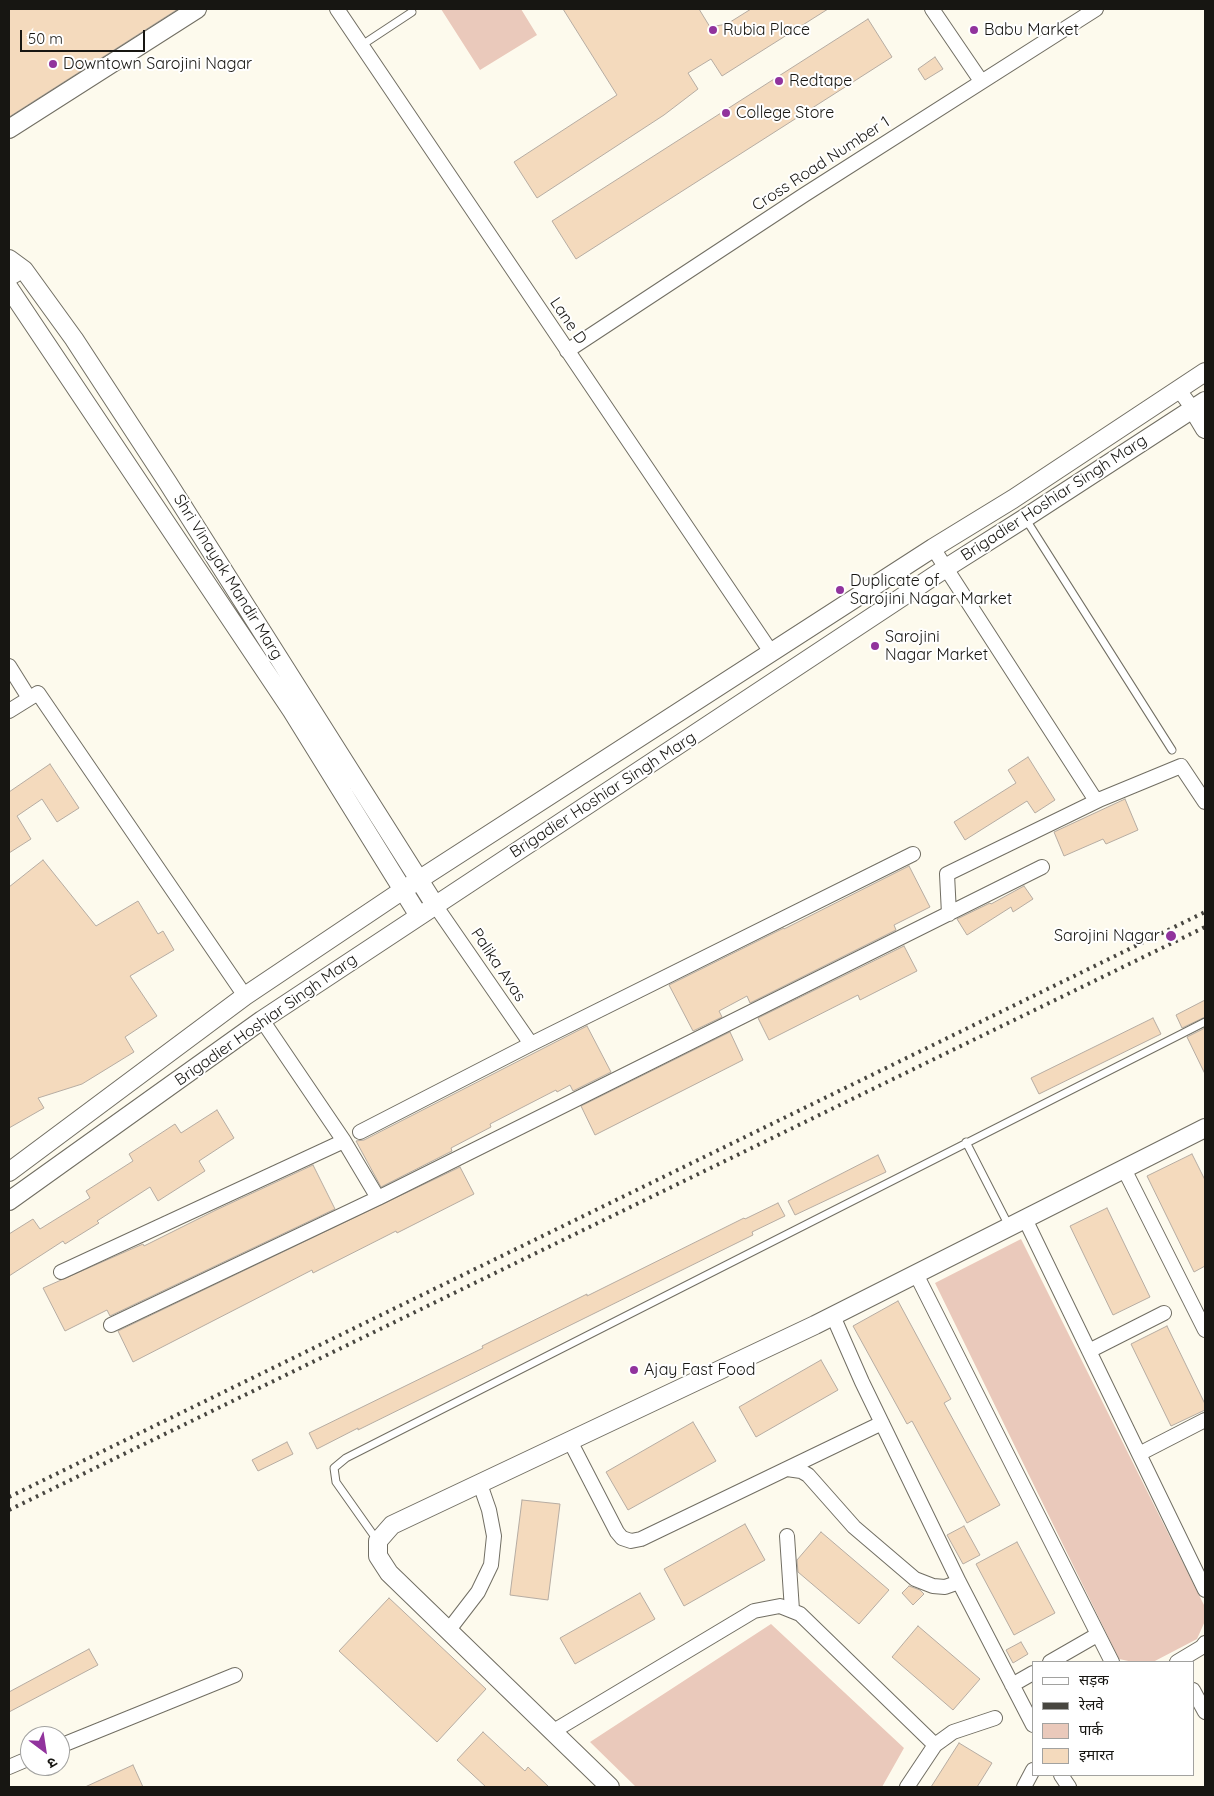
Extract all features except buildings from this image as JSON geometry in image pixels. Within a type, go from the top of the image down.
[{"type":"street","points":[[9,129],[197,9]]},
{"type":"street","name":"Lane D","points":[[337,9],[771,652]]},
{"type":"street","points":[[932,9],[981,81]]},
{"type":"street","name":"Cross Road Number 1","points":[[567,351],[981,81],[1096,9]]},
{"type":"street","name":"Shri Vinayak Mandir Marg","points":[[9,259],[24,270],[74,339],[163,475],[435,906]]},
{"type":"street","points":[[9,279],[24,270]]},
{"type":"street","points":[[9,288],[292,711],[419,916]]},
{"type":"street","name":"Brigadier Hoshiar Singh Marg","points":[[9,1172],[245,996],[419,879],[1021,493],[1205,372]]},
{"type":"street","points":[[1179,390],[1199,405],[1205,429]]},
{"type":"street","name":"Brigadier Hoshiar Singh Marg","points":[[9,1202],[262,1020],[946,568],[1199,405]]},
{"type":"street","points":[[934,548],[1093,796],[1096,799],[1101,799]]},
{"type":"street","points":[[9,666],[29,698]]},
{"type":"street","points":[[9,711],[38,693],[245,996]]},
{"type":"street","points":[[949,914],[947,874],[1101,799],[1180,766],[1205,802]]},
{"type":"street","points":[[360,1132],[531,1044],[913,854]]},
{"type":"street","points":[[111,1324],[378,1198],[1042,867]]},
{"type":"street","name":"Palika Avas","points":[[435,906],[531,1044]]},
{"type":"street","points":[[262,1020],[344,1141],[378,1198]]},
{"type":"street","points":[[610,1787],[389,1573],[378,1556],[378,1541],[392,1525],[833,1316],[1205,1128]]},
{"type":"street","points":[[61,1272],[344,1141]]},
{"type":"street","points":[[1124,1169],[1205,1330]]},
{"type":"street","points":[[1017,1223],[1089,1351],[1204,1583]]},
{"type":"street","points":[[916,1274],[1111,1661]]},
{"type":"street","points":[[1089,1351],[1164,1313]]},
{"type":"street","points":[[833,1316],[882,1423],[959,1582],[1032,1723]]},
{"type":"street","points":[[1139,1454],[1205,1420]]},
{"type":"street","points":[[570,1441],[617,1532],[622,1538],[631,1541],[641,1540],[882,1423]]},
{"type":"street","points":[[787,1469],[801,1471],[808,1475],[854,1527],[915,1579],[933,1586],[945,1587],[959,1582]]},
{"type":"street","points":[[448,1631],[478,1592],[491,1565],[494,1536],[489,1510],[480,1484]]},
{"type":"street","points":[[787,1536],[792,1610]]},
{"type":"street","points":[[552,1732],[754,1611],[780,1606],[800,1614],[935,1745]]},
{"type":"street","points":[[1052,1661],[1097,1635]]},
{"type":"street","points":[[1179,1661],[1202,1647],[1205,1643]]},
{"type":"street","points":[[1012,1685],[1032,1674]]},
{"type":"street","points":[[70,1742],[235,1676]]},
{"type":"street","points":[[1194,1692],[1205,1712]]},
{"type":"street","points":[[907,1787],[935,1745],[953,1732],[994,1718]]},
{"type":"street","points":[[1024,1787],[1032,1772]]},
{"type":"street","points":[[1062,1776],[1069,1787]]},
{"type":"lane","points":[[362,46],[412,12]]},
{"type":"lane","points":[[1025,518],[1172,750]]},
{"type":"lane","points":[[378,1541],[336,1482],[334,1468],[346,1458],[1205,1022]]},
{"type":"lane","points":[[966,1142],[1017,1223]]},
{"type":"green space","points":[[441,9],[521,9],[537,35],[480,70]]},
{"type":"green space","points":[[1021,1239],[1205,1607],[1205,1621],[1197,1639],[1155,1661],[1119,1659],[935,1283]]},
{"type":"green space","points":[[771,1624],[904,1748],[882,1787],[636,1787],[590,1742]]},
{"type":"railway","points":[[9,1497],[1205,912]]},
{"type":"railway","points":[[9,1510],[1205,927]]},
{"type":"place","name":"Rubia Place","points":[[713,30]]},
{"type":"place","name":"Babu Market","points":[[974,30]]},
{"type":"place","name":"Downtown Sarojini Nagar","points":[[53,64]]},
{"type":"place","name":"Redtape","points":[[779,81]]},
{"type":"place","name":"College Store","points":[[726,113]]},
{"type":"place","name":"Duplicate of Sarojini Nagar Market","points":[[840,590]]},
{"type":"place","name":"Sarojini Nagar Market","points":[[875,646]]},
{"type":"place","name":"Sarojini Nagar","points":[[1171,936]]},
{"type":"place","name":"Ajay Fast Food","points":[[634,1370]]}]
